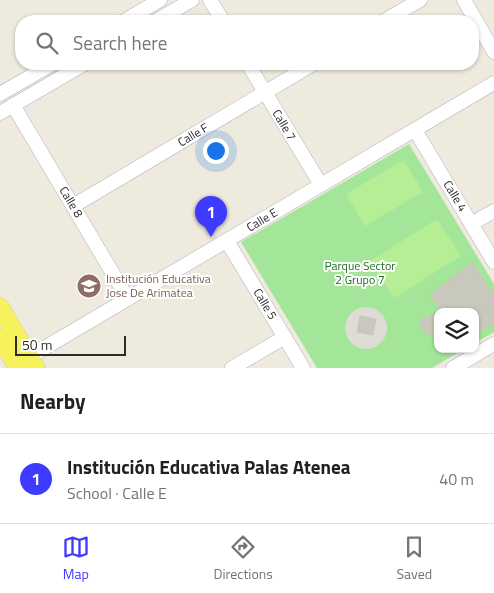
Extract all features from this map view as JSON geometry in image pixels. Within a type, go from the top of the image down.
[{"type":"main road","points":[[0,307],[27,364]]},
{"type":"main road","points":[[0,338],[27,364]]},
{"type":"street","points":[[134,15],[160,0]]},
{"type":"street","points":[[166,15],[192,0]]},
{"type":"street","points":[[210,0],[219,15]]},
{"type":"street","points":[[394,15],[420,0]]},
{"type":"street","points":[[464,0],[473,15]]},
{"type":"street","points":[[479,26],[494,52]]},
{"type":"street","points":[[2,90],[40,70]]},
{"type":"street","points":[[0,113],[74,70]]},
{"type":"street","name":"Calle 7","points":[[252,70],[321,186]]},
{"type":"street","name":"Calle F","points":[[73,206],[302,70]]},
{"type":"street","name":"Calle E","points":[[27,364],[128,299],[494,83]]},
{"type":"street","name":"Calle 8","points":[[13,105],[128,299]]},
{"type":"street","name":"Calle 4","points":[[415,130],[494,262]]},
{"type":"street","points":[[472,224],[494,211]]},
{"type":"street","name":"Calle 5","points":[[227,241],[303,368]]},
{"type":"street","points":[[232,368],[285,337]]},
{"type":"street","points":[[453,368],[494,344]]},
{"type":"green space","name":"Parque Sector 2 Grupo 7","points":[[409,144],[494,284],[494,332],[479,341],[479,308],[434,308],[434,353],[457,353],[432,368],[317,368],[241,242]]},
{"type":"green space","points":[[404,160],[423,192],[365,226],[346,194]]},
{"type":"green space","points":[[437,219],[461,256],[394,298],[370,261]]},
{"type":"shaded area","points":[[366,307],[381,313],[387,328],[381,343],[366,349],[351,343],[345,328],[351,313]]},
{"type":"building","points":[[472,262],[494,295],[494,323],[479,332],[479,308],[439,308],[430,295]]},
{"type":"building","points":[[434,313],[434,331],[427,335],[419,322]]},
{"type":"building","points":[[360,316],[376,319],[373,335],[357,332]]},
{"type":"place","name":"Institución Educativa Palas Atenea","points":[[211,237]]},
{"type":"place","name":"Institución Educativa Jose De Arimatea","points":[[89,286]]}]
